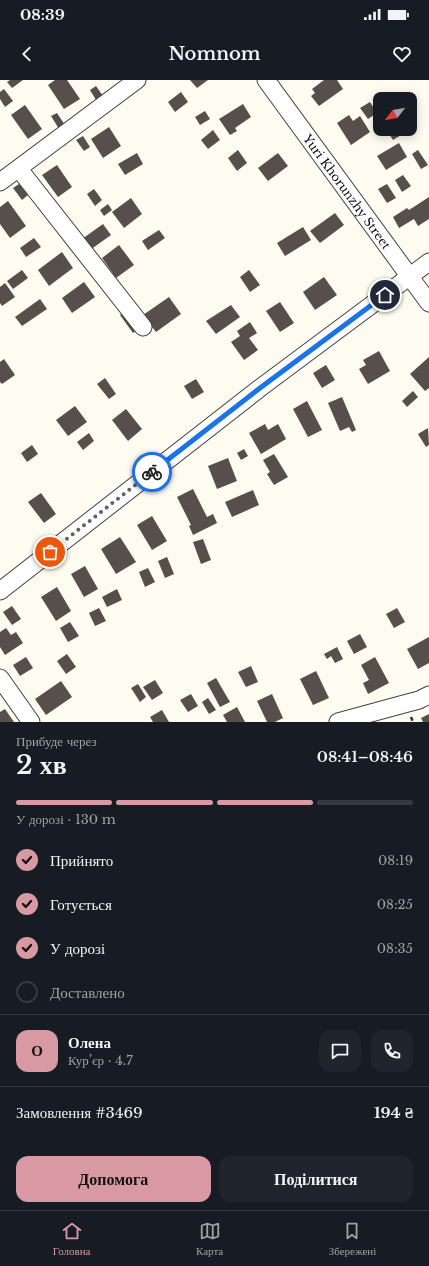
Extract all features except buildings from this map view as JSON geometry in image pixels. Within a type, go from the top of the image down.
[{"type":"street","points":[[0,182],[138,80]]},
{"type":"street","name":"Yuri Khorunzhy Street","points":[[266,80],[429,303]]},
{"type":"street","points":[[19,169],[143,327]]},
{"type":"street","points":[[0,591],[260,388],[429,262]]},
{"type":"street","points":[[0,678],[31,722]]},
{"type":"street","points":[[338,722],[419,700],[429,695]]},
{"type":"way so far","points":[[50,552],[152,472]]},
{"type":"route","points":[[152,472],[260,388],[385,295]]}]
